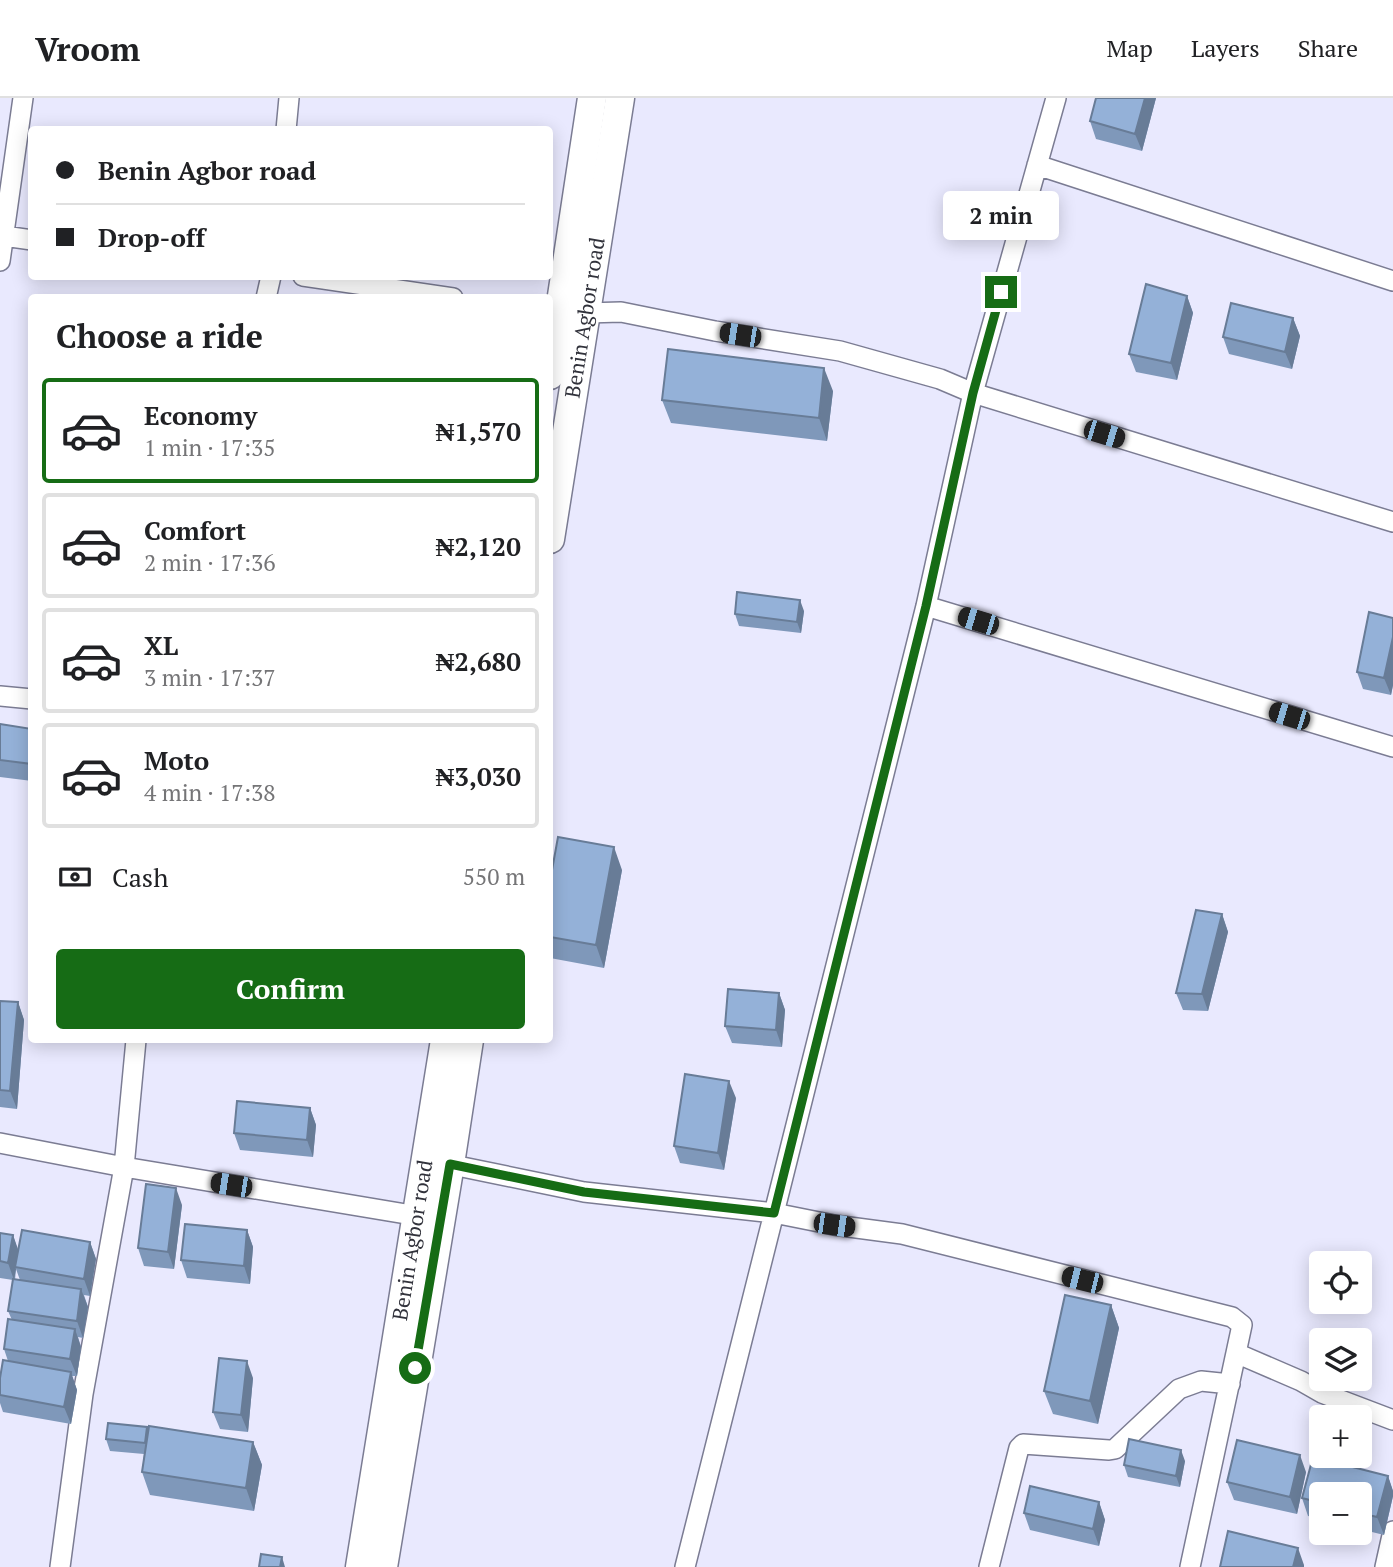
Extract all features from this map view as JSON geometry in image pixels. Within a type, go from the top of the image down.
[{"type":"highway","name":"Benin Agbor road","points":[[553,493],[565,312],[592,98]]},
{"type":"highway","name":"Benin Agbor road","points":[[553,362],[620,98]]},
{"type":"highway","name":"Benin Agbor road","points":[[383,1567],[438,1162],[445,1043]]},
{"type":"highway","name":"Benin Agbor road","points":[[360,1567],[418,1216],[438,1162],[468,1043]]},
{"type":"street","points":[[0,261],[23,98]]},
{"type":"street","points":[[286,126],[289,98]]},
{"type":"street","points":[[685,1567],[926,606],[973,393],[1056,98]]},
{"type":"street","points":[[1037,165],[1393,281]]},
{"type":"street","points":[[4,236],[28,239]]},
{"type":"street","points":[[330,280],[426,294]]},
{"type":"street","points":[[565,312],[621,312],[715,331],[840,351],[940,379],[973,393],[1393,522]]},
{"type":"street","points":[[926,606],[1393,747]]},
{"type":"street","points":[[0,696],[28,699]]},
{"type":"street","points":[[60,1567],[83,1394],[124,1167],[136,1043]]},
{"type":"street","points":[[0,1143],[124,1167],[418,1216]]},
{"type":"street","points":[[438,1162],[584,1192],[774,1213],[834,1225],[902,1234],[1232,1317],[1242,1325],[1190,1567]]},
{"type":"street","points":[[1236,1353],[1322,1393],[1393,1420]]},
{"type":"street","points":[[989,1567],[1019,1448],[1023,1444],[1115,1449],[1180,1389],[1201,1381],[1230,1384]]},
{"type":"street","points":[[1385,1567],[1393,1531]]},
{"type":"building","points":[[1096,98],[1145,98],[1135,134],[1090,121]]},
{"type":"building","points":[[1146,284],[1187,296],[1171,363],[1129,354]]},
{"type":"building","points":[[1231,303],[1293,318],[1285,352],[1223,337]]},
{"type":"building","points":[[668,349],[824,368],[819,418],[662,400]]},
{"type":"building","points":[[737,592],[800,600],[797,622],[735,614]]},
{"type":"building","points":[[1369,612],[1393,618],[1393,637],[1384,678],[1357,672]]},
{"type":"building","points":[[0,724],[28,728],[28,764],[0,760]]},
{"type":"building","points":[[558,837],[614,847],[596,945],[553,938],[553,864]]},
{"type":"building","points":[[1196,910],[1222,914],[1202,994],[1176,993]]},
{"type":"building","points":[[728,989],[779,993],[776,1030],[725,1026]]},
{"type":"building","points":[[0,1001],[18,1002],[10,1091],[0,1090]]},
{"type":"building","points":[[685,1074],[729,1081],[718,1153],[674,1146]]},
{"type":"building","points":[[237,1101],[310,1108],[307,1140],[234,1133]]},
{"type":"building","points":[[146,1184],[176,1188],[168,1252],[138,1248]]},
{"type":"building","points":[[185,1224],[247,1230],[244,1266],[181,1260]]},
{"type":"building","points":[[22,1230],[90,1242],[84,1279],[15,1267]]},
{"type":"building","points":[[0,1233],[13,1235],[8,1263],[0,1261]]},
{"type":"building","points":[[13,1279],[81,1289],[77,1321],[8,1311]]},
{"type":"building","points":[[1065,1295],[1111,1305],[1090,1401],[1044,1391]]},
{"type":"building","points":[[8,1319],[75,1329],[70,1359],[4,1349]]},
{"type":"building","points":[[219,1358],[247,1361],[241,1415],[213,1412]]},
{"type":"building","points":[[3,1360],[71,1372],[64,1407],[0,1395]]},
{"type":"building","points":[[108,1423],[147,1427],[145,1443],[106,1439]]},
{"type":"building","points":[[149,1426],[253,1442],[246,1488],[142,1472]]},
{"type":"building","points":[[1129,1439],[1181,1450],[1176,1476],[1124,1465]]},
{"type":"building","points":[[1237,1440],[1300,1455],[1290,1497],[1227,1482]]},
{"type":"building","points":[[1310,1468],[1356,1468],[1388,1476],[1377,1517],[1372,1516],[1372,1482],[1309,1482],[1309,1500],[1302,1498]]},
{"type":"building","points":[[1030,1486],[1099,1502],[1093,1529],[1024,1513]]},
{"type":"building","points":[[1228,1531],[1298,1548],[1293,1567],[1220,1567]]},
{"type":"building","points":[[261,1554],[282,1557],[280,1567],[259,1567]]},
{"type":"route","points":[[415,1368],[450,1164],[584,1192],[774,1213],[926,606],[973,393],[1001,292]]}]
